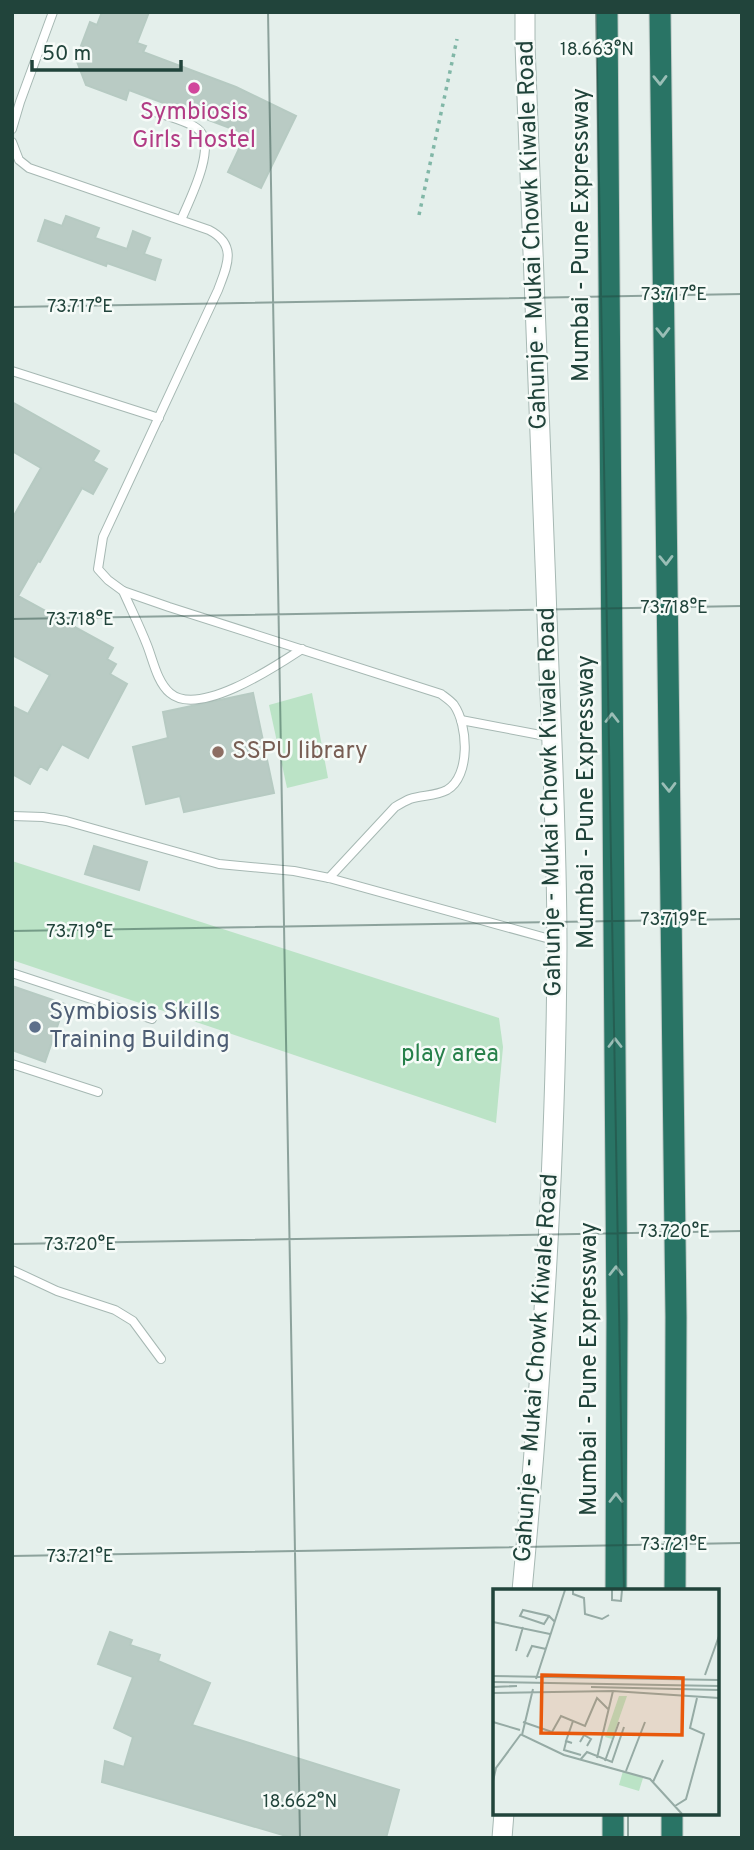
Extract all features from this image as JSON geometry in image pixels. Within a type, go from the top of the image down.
[{"type":"highway","name":"Mumbai - Pune Expressway","points":[[607,12],[617,1318],[616,1589]]},
{"type":"highway","points":[[660,12],[676,1317],[675,1589]]},
{"type":"highway","points":[[612,1838],[613,1815]]},
{"type":"highway","points":[[671,1838],[672,1815]]},
{"type":"street","name":"Gahunje - Mukai Chowk Kiwale Road","points":[[522,1589],[547,1258],[556,1053],[557,941],[525,12]]},
{"type":"street","points":[[502,1838],[504,1815]]},
{"type":"lane","points":[[12,130],[53,12]]},
{"type":"lane","points":[[149,110],[188,124],[200,131],[205,141],[205,159],[181,220]]},
{"type":"lane","points":[[12,142],[19,160],[29,168],[209,230],[219,235],[225,243],[228,264],[103,537],[98,569],[123,591],[441,694],[453,704],[461,720],[465,744],[463,765],[457,781],[440,793],[409,800],[395,807],[329,878]]},
{"type":"lane","points":[[12,372],[159,418]]},
{"type":"lane","points":[[123,591],[160,680],[170,693],[183,700],[219,695],[267,672],[302,649]]},
{"type":"lane","points":[[461,720],[551,737]]},
{"type":"lane","points":[[12,816],[66,821],[219,864],[294,871],[329,878],[557,941]]},
{"type":"lane","points":[[12,973],[152,1019]]},
{"type":"lane","points":[[12,1064],[98,1092]]},
{"type":"lane","points":[[12,1270],[58,1291],[115,1310],[133,1321],[161,1359]]},
{"type":"path","points":[[418,215],[457,39]]},
{"type":"green space","points":[[312,693],[328,778],[287,788],[269,705]]},
{"type":"green space","name":"play area","points":[[12,861],[499,1018],[503,1047],[496,1123],[12,960]]},
{"type":"building","points":[[102,12],[149,12],[137,43],[146,46],[143,52],[236,87],[296,116],[261,188],[228,172],[246,134],[129,90],[126,100],[86,85],[76,59],[90,22],[97,25]]},
{"type":"building","points":[[66,216],[99,228],[95,238],[127,249],[133,231],[150,238],[144,254],[161,260],[155,280],[107,263],[106,266],[38,241],[45,220],[62,226]]},
{"type":"building","points":[[12,402],[99,451],[93,461],[107,469],[93,494],[82,488],[18,596],[113,648],[107,659],[116,664],[110,674],[127,684],[88,758],[62,744],[47,770],[40,766],[30,784],[12,774],[12,706],[28,714],[50,675],[12,655],[12,519],[41,468],[12,451]]},
{"type":"building","name":"SSPU library","points":[[253,693],[274,793],[184,812],[180,796],[146,804],[133,747],[168,738],[163,712]]},
{"type":"building","points":[[94,846],[147,862],[139,890],[85,874]]},
{"type":"building","name":"Symbiosis Skills Training Building","points":[[12,986],[65,1004],[45,1062],[12,1050]]},
{"type":"building","points":[[110,1632],[132,1640],[130,1645],[160,1655],[158,1661],[210,1683],[192,1725],[399,1790],[386,1838],[293,1838],[102,1782],[105,1761],[124,1767],[133,1737],[114,1728],[133,1677],[98,1664]]},
{"type":"place","name":"Symbiosis Girls Hostel","points":[[194,88]]},
{"type":"place","name":"SSPU library","points":[[218,752]]},
{"type":"place","name":"Symbiosis Skills Training Building","points":[[35,1027]]}]
